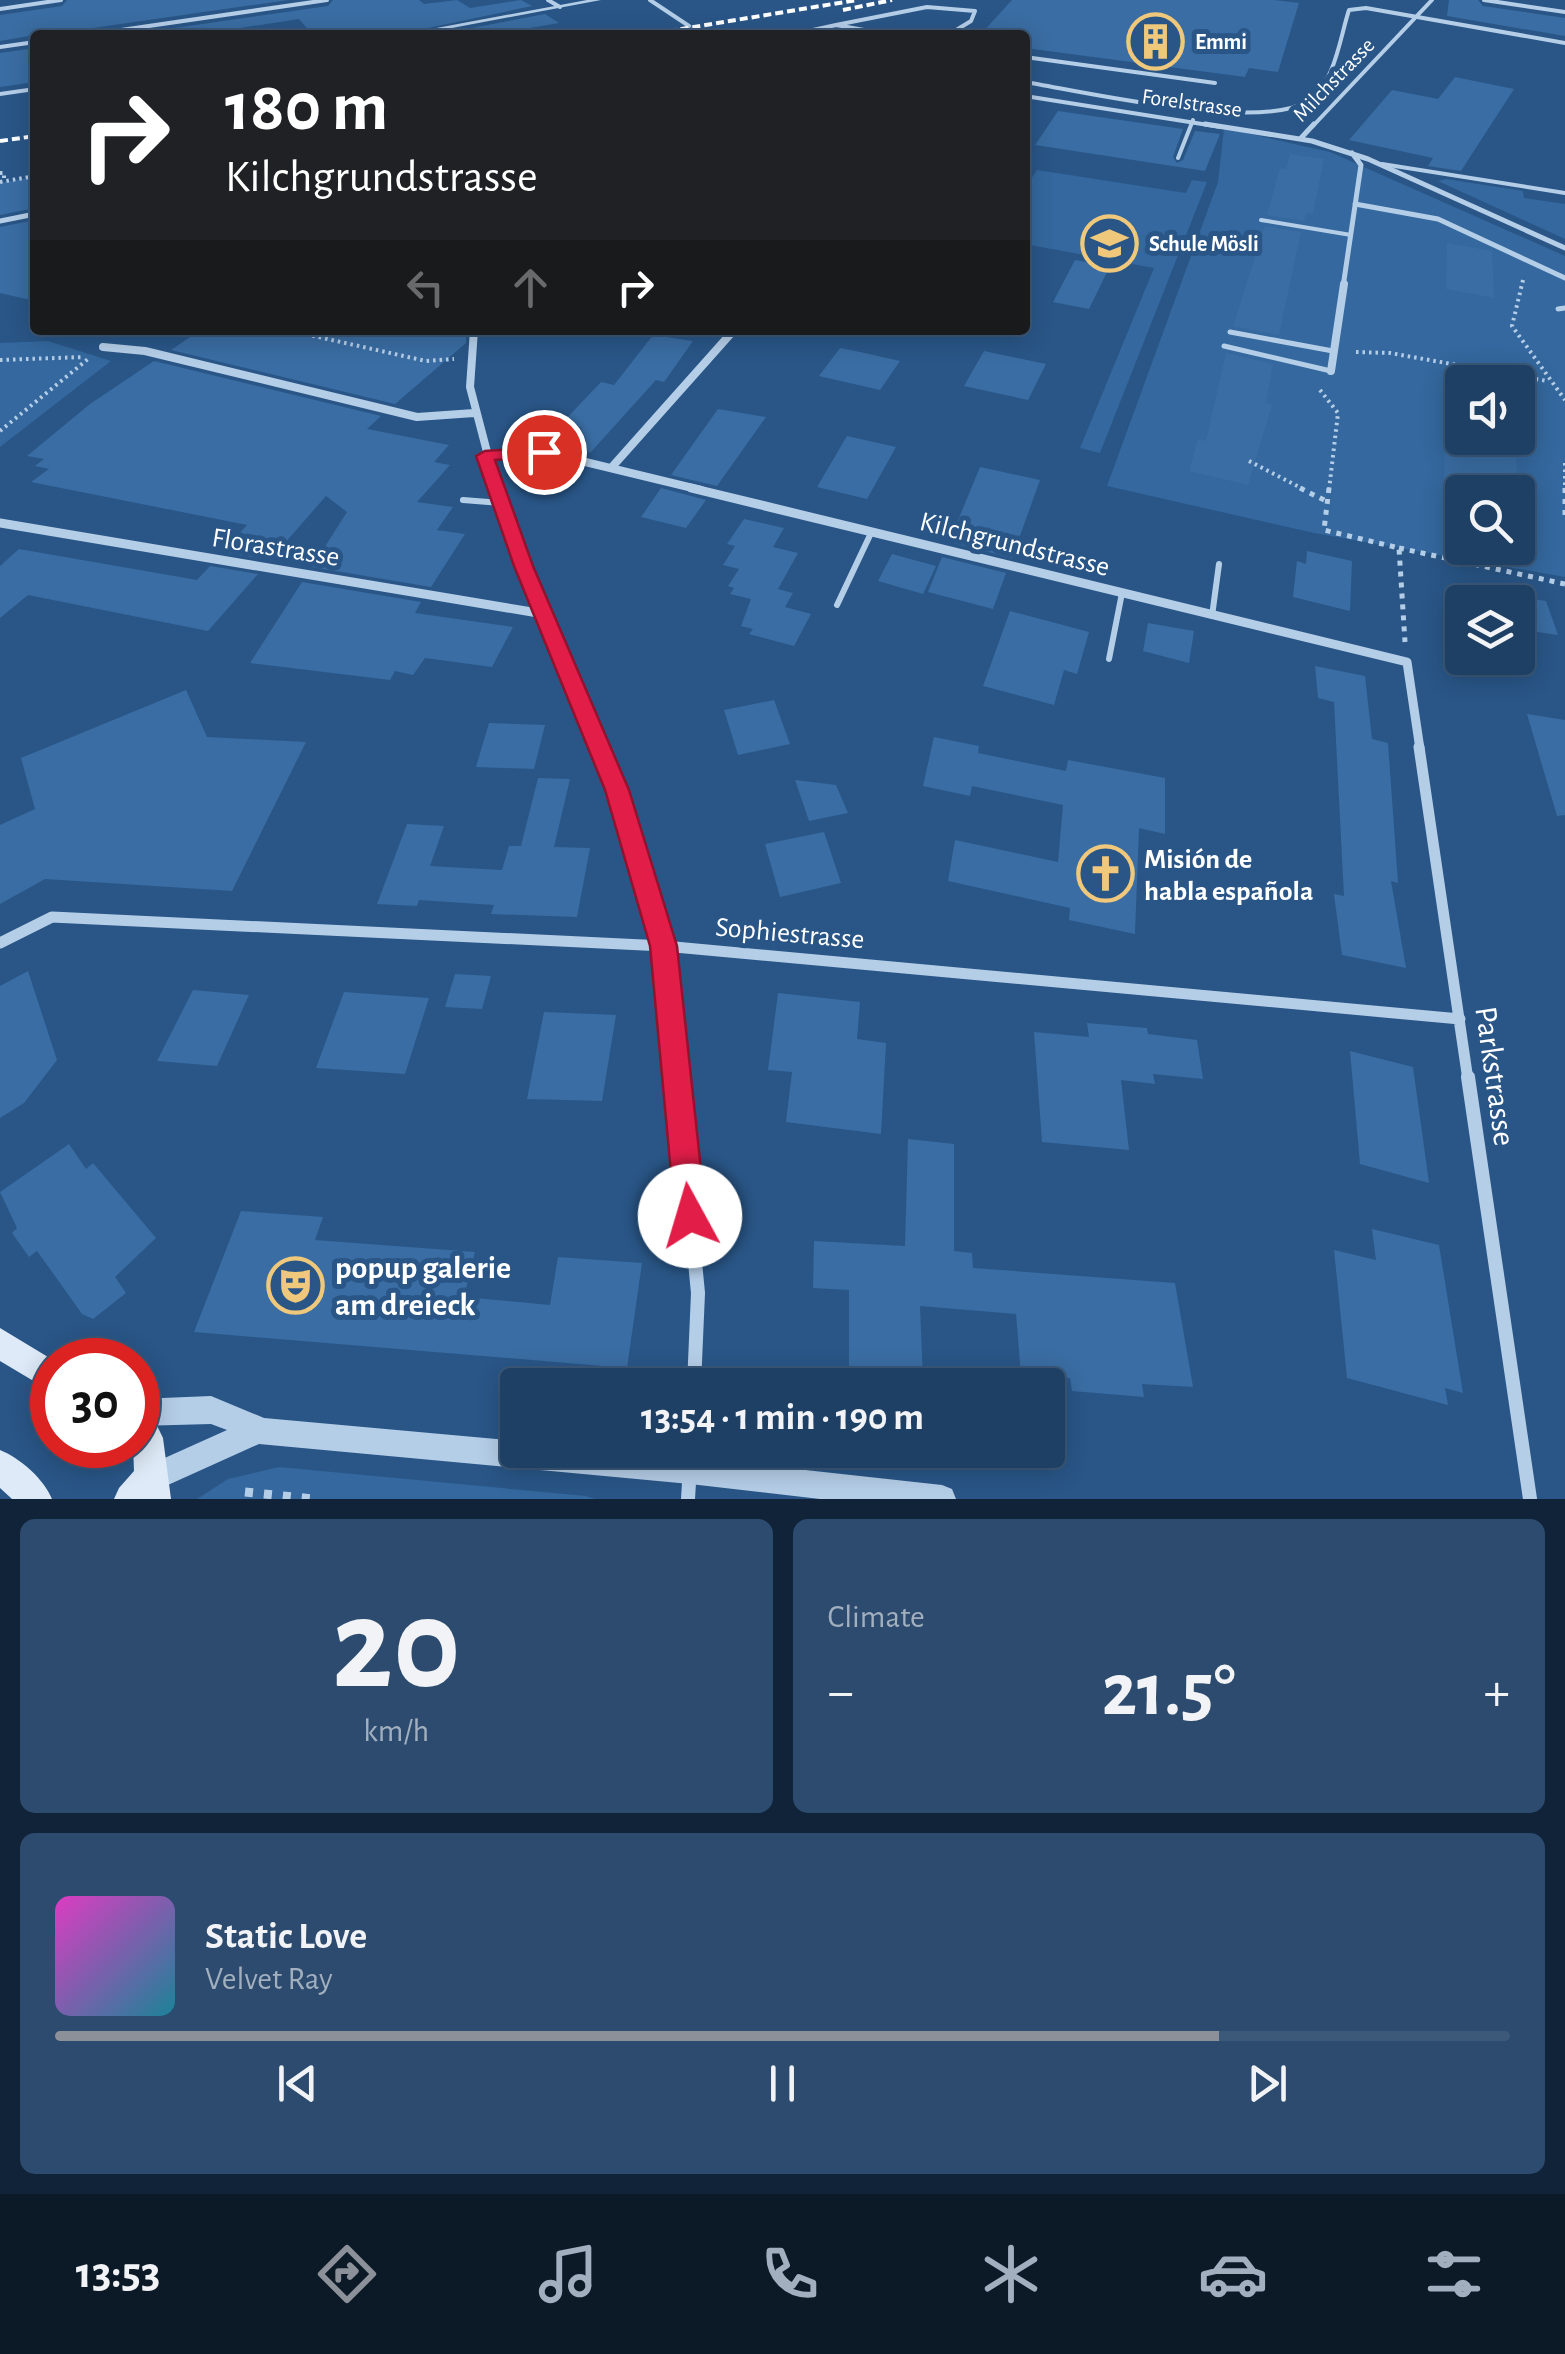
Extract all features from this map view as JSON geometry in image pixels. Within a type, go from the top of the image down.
[{"type":"main road","points":[[0,1343],[30,1363]]},
{"type":"main road","points":[[0,1466],[36,1499]]},
{"type":"main road","points":[[144,1493],[145,1468]]},
{"type":"street","points":[[0,9],[60,0]]},
{"type":"street","points":[[121,30],[327,0]]},
{"type":"street","points":[[548,0],[560,7]]},
{"type":"street","points":[[431,30],[598,0]]},
{"type":"street","points":[[650,0],[689,26]]},
{"type":"street","name":"Milchstrasse","points":[[1301,138],[1432,0]]},
{"type":"street","points":[[0,47],[30,43]]},
{"type":"street","points":[[0,94],[30,90]]},
{"type":"street","name":"Forelstrasse","points":[[1030,97],[1301,138],[1352,152],[1565,248]]},
{"type":"street","points":[[1330,371],[1360,165],[1352,152]]},
{"type":"street","points":[[1355,204],[1386,205],[1445,218],[1565,278]]},
{"type":"street","points":[[0,220],[30,215]]},
{"type":"street","points":[[473,335],[470,358],[474,412],[485,456],[544,614],[617,790],[664,946],[698,1293],[695,1368]]},
{"type":"street","points":[[612,468],[730,335]]},
{"type":"street","points":[[103,347],[146,351],[417,417],[474,412]]},
{"type":"street","name":"Kilchgrundstrasse","points":[[485,456],[544,452],[1407,662]]},
{"type":"street","name":"Florastrasse","points":[[0,523],[544,614]]},
{"type":"street","name":"Parkstrasse","points":[[1407,662],[1530,1499]]},
{"type":"street","name":"Sophiestrasse","points":[[0,943],[52,917],[664,946],[1460,1019]]},
{"type":"street","points":[[160,1411],[211,1410],[256,1430],[942,1499]]},
{"type":"street","points":[[144,1493],[256,1430]]},
{"type":"lane","points":[[1484,0],[1565,12]]},
{"type":"lane","points":[[1352,2],[1366,8],[1565,43]]},
{"type":"lane","points":[[813,30],[926,8],[975,11],[970,21],[956,30]]},
{"type":"lane","points":[[1030,83],[1240,112],[1286,113],[1312,99],[1333,62],[1349,10],[1366,8]]},
{"type":"lane","points":[[836,25],[864,30]]},
{"type":"lane","points":[[1030,58],[1215,83]]},
{"type":"lane","points":[[1178,158],[1193,120]]},
{"type":"lane","points":[[1381,164],[1565,193]]},
{"type":"lane","points":[[1261,220],[1350,235]]},
{"type":"lane","points":[[1230,332],[1333,351]]},
{"type":"lane","points":[[1224,346],[1330,371]]},
{"type":"lane","points":[[462,500],[501,503]]},
{"type":"lane","points":[[837,605],[872,531]]},
{"type":"lane","points":[[1212,616],[1219,564]]},
{"type":"lane","points":[[1109,659],[1122,593]]},
{"type":"path","points":[[0,173],[4,173],[2,181],[30,177]]},
{"type":"path","points":[[1530,260],[1512,326],[1565,400]]},
{"type":"path","points":[[309,335],[426,361],[470,358]]},
{"type":"path","points":[[1333,351],[1390,353],[1548,381]]},
{"type":"path","points":[[0,360],[90,357],[0,431]]},
{"type":"path","points":[[1330,371],[1316,385],[1338,413],[1324,530],[1565,584]]},
{"type":"path","points":[[1250,461],[1328,502]]},
{"type":"path","points":[[1565,463],[1565,516]]},
{"type":"path","points":[[1399,548],[1407,662]]},
{"type":"path","points":[[245,1492],[313,1499]]},
{"type":"shaded area","points":[[1224,128],[1330,152],[1565,256],[1565,577],[1497,565],[1535,565],[1535,475],[1445,475],[1445,556],[1314,533],[1107,486],[1218,182]]},
{"type":"shaded area","points":[[1037,170],[1186,193],[1192,180],[1207,182],[1100,453],[1080,448],[1154,268],[1030,245],[1030,180]]},
{"type":"shaded area","points":[[1438,181],[1523,191],[1524,198],[1565,204],[1565,239]]},
{"type":"shaded area","points":[[48,341],[111,361],[0,447],[0,343]]},
{"type":"shaded area","points":[[279,1467],[595,1499],[197,1499],[228,1479]]},
{"type":"building","points":[[67,0],[288,0],[85,30],[30,30],[30,36],[0,41],[0,15],[62,6]]},
{"type":"building","points":[[333,0],[419,0],[424,4],[457,0],[470,8],[521,0],[532,6],[419,30],[309,30],[299,19],[228,30],[161,30],[328,6]]},
{"type":"building","name":"Emmi","points":[[1012,0],[1299,3],[1278,72],[1249,68],[1245,77],[1030,49],[1030,30],[985,30]]},
{"type":"building","points":[[1449,0],[1478,0],[1483,6],[1565,18],[1565,36],[1447,16]]},
{"type":"building","points":[[545,14],[559,23],[518,30],[461,30]]},
{"type":"building","points":[[30,49],[30,83],[0,87],[0,53]]},
{"type":"building","points":[[1455,77],[1514,89],[1461,171],[1428,166],[1433,158],[1349,140],[1392,90],[1438,99]]},
{"type":"building","points":[[1058,111],[1183,129],[1173,157],[1177,163],[1183,160],[1195,131],[1220,134],[1205,171],[1035,145]]},
{"type":"building","points":[[1290,154],[1324,159],[1313,214],[1306,213],[1304,221],[1267,215],[1280,168],[1286,169]]},
{"type":"building","points":[[30,178],[30,209],[0,215],[0,183]]},
{"type":"building","points":[[30,221],[30,300],[0,293],[0,227]]},
{"type":"building","points":[[1265,226],[1301,232],[1279,335],[1233,326]]},
{"type":"building","points":[[1447,243],[1492,251],[1494,298],[1446,289]]},
{"type":"building","points":[[1075,260],[1110,266],[1089,309],[1053,302]]},
{"type":"building","points":[[193,335],[466,335],[466,343],[395,404],[171,350]]},
{"type":"building","points":[[653,335],[693,341],[664,382],[656,380],[590,453],[573,439],[582,428],[562,423],[601,382],[614,385]]},
{"type":"building","points":[[840,348],[900,361],[880,390],[819,376]]},
{"type":"building","points":[[984,351],[1046,364],[1028,400],[964,386]]},
{"type":"building","points":[[1226,353],[1273,364],[1266,403],[1272,405],[1248,485],[1189,471],[1198,439],[1206,441]]},
{"type":"building","points":[[154,361],[381,416],[367,429],[449,445],[434,462],[450,465],[417,502],[453,507],[437,530],[465,534],[431,587],[312,567],[347,512],[326,496],[270,560],[222,552],[247,525],[31,482],[49,469],[35,466],[44,459],[27,456],[90,404]]},
{"type":"building","points":[[718,409],[766,417],[717,486],[671,475]]},
{"type":"building","points":[[847,436],[896,447],[867,499],[817,487]]},
{"type":"building","points":[[1445,438],[1445,455],[1516,455],[1517,475],[1445,475],[1444,492]]},
{"type":"building","points":[[980,467],[1040,480],[1012,558],[949,542]]},
{"type":"building","points":[[661,488],[706,500],[686,528],[641,517]]},
{"type":"building","points":[[744,519],[784,528],[773,547],[798,553],[778,589],[793,593],[785,607],[811,614],[794,646],[749,634],[753,629],[741,626],[751,599],[730,594],[734,588],[728,586],[739,569],[723,565],[735,546],[727,544]]},
{"type":"building","points":[[19,549],[197,580],[210,566],[258,574],[208,631],[28,595],[0,618],[0,566]]},
{"type":"building","points":[[1307,551],[1352,561],[1350,611],[1293,597],[1297,561],[1306,564]]},
{"type":"building","points":[[892,554],[936,566],[923,594],[878,581]]},
{"type":"building","points":[[942,557],[1006,573],[993,609],[928,592]]},
{"type":"building","points":[[302,582],[421,602],[415,613],[513,627],[492,667],[425,658],[413,675],[395,671],[390,680],[250,663]]},
{"type":"building","points":[[1535,599],[1546,601],[1558,635],[1535,632]]},
{"type":"building","points":[[1010,611],[1089,632],[1077,674],[1064,670],[1054,705],[983,686]]},
{"type":"building","points":[[1148,623],[1194,631],[1189,663],[1143,651]]},
{"type":"building","points":[[1315,666],[1365,676],[1372,739],[1388,743],[1398,883],[1391,881],[1406,968],[1342,955],[1334,894],[1344,896],[1334,702],[1318,698]]},
{"type":"building","points":[[186,690],[207,737],[306,742],[232,891],[45,879],[0,904],[0,825],[35,809],[21,758]]},
{"type":"building","points":[[774,700],[790,744],[738,755],[724,710]]},
{"type":"building","points":[[1527,714],[1565,720],[1565,815],[1557,816]]},
{"type":"building","points":[[489,723],[545,725],[534,769],[476,767]]},
{"type":"building","points":[[934,737],[979,746],[978,753],[1066,771],[1068,760],[1165,778],[1165,834],[1139,828],[1135,934],[1069,920],[1070,908],[948,881],[955,840],[1058,862],[1063,805],[972,786],[970,796],[923,786]]},
{"type":"building","points":[[538,778],[570,779],[554,847],[590,848],[577,917],[491,914],[494,905],[419,900],[417,906],[377,904],[407,824],[444,826],[430,866],[502,870],[509,846],[521,846]]},
{"type":"building","points":[[795,780],[836,785],[848,813],[809,821]]},
{"type":"building","points":[[824,832],[841,883],[780,897],[765,844]]},
{"type":"building","points":[[28,971],[57,1060],[24,1103],[0,1118],[0,986]]},
{"type":"building","points":[[455,974],[491,976],[482,1009],[445,1007]]},
{"type":"building","points":[[193,990],[249,995],[217,1066],[157,1061]]},
{"type":"building","points":[[344,992],[429,998],[405,1074],[316,1068]]},
{"type":"building","points":[[778,993],[860,1002],[857,1039],[886,1043],[881,1134],[786,1122],[792,1072],[768,1070]]},
{"type":"building","points":[[544,1012],[616,1015],[602,1101],[527,1099]]},
{"type":"building","points":[[1087,1023],[1147,1028],[1148,1034],[1197,1040],[1203,1079],[1153,1074],[1155,1084],[1121,1080],[1129,1150],[1042,1142],[1034,1032],[1089,1037]]},
{"type":"building","points":[[1350,1051],[1413,1067],[1429,1183],[1360,1164]]},
{"type":"building","points":[[908,1139],[954,1144],[954,1251],[972,1253],[973,1268],[1175,1283],[1193,1387],[1142,1384],[1144,1397],[1072,1391],[1065,1368],[1020,1368],[1016,1314],[920,1306],[922,1368],[849,1368],[849,1290],[813,1288],[814,1241],[905,1246]]},
{"type":"building","points":[[69,1144],[86,1169],[93,1163],[156,1238],[115,1277],[126,1293],[93,1319],[82,1314],[37,1251],[29,1257],[12,1233],[17,1228],[0,1192]]},
{"type":"building","points":[[241,1211],[323,1217],[315,1240],[475,1252],[464,1297],[550,1305],[558,1257],[642,1263],[627,1368],[194,1332]]},
{"type":"building","points":[[1372,1229],[1439,1245],[1463,1393],[1445,1388],[1448,1405],[1347,1378],[1334,1250],[1376,1260]]},
{"type":"tunnel","points":[[689,26],[695,30]]},
{"type":"railway","points":[[675,30],[857,0]]},
{"type":"railway","points":[[843,10],[892,0]]},
{"type":"railway","points":[[0,141],[30,137]]},
{"type":"place","name":"Emmi","points":[[1156,41]]},
{"type":"place","name":"Schule Mösli","points":[[1110,243]]},
{"type":"place","name":"Misión de habla española","points":[[1105,874]]},
{"type":"place","name":"popup galerie am dreieck","points":[[296,1285]]},
{"type":"route","points":[[544,452],[485,456],[524,566],[617,790],[664,946],[690,1216]]}]
